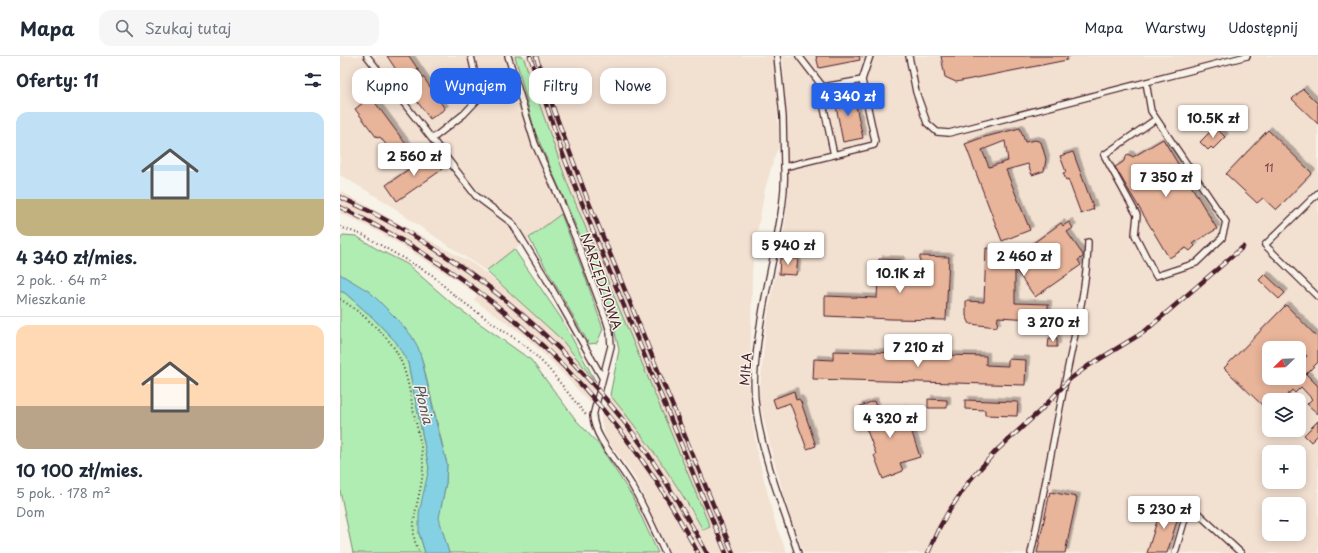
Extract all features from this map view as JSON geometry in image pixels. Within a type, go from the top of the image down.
[{"type":"lane","points":[[367,56],[476,196],[512,223],[548,280],[602,377]]},
{"type":"lane","points":[[432,139],[464,114],[480,97],[471,56]]},
{"type":"lane","name":"NARZĘDZIOWA","points":[[508,56],[535,144],[576,239],[610,332],[611,346],[593,416],[594,421]]},
{"type":"lane","name":"MIŁA","points":[[777,56],[783,117],[785,182],[780,221],[754,369],[755,399],[757,417],[766,454],[798,553]]},
{"type":"lane","points":[[799,56],[823,87]]},
{"type":"lane","points":[[784,167],[874,145],[875,141],[862,80],[870,56]]},
{"type":"lane","points":[[908,56],[916,92],[927,123],[937,132],[949,133],[1247,56]]},
{"type":"lane","points":[[823,87],[862,80]]},
{"type":"lane","points":[[1146,82],[1151,111],[1226,222],[1222,238],[1196,263],[1156,276],[1135,235],[1137,215],[1104,155],[1156,119]]},
{"type":"lane","points":[[823,87],[821,94],[834,155]]},
{"type":"lane","points":[[1318,193],[1265,245],[1318,297]]},
{"type":"lane","points":[[1032,553],[1066,377],[1083,300],[1088,267],[1088,242]]},
{"type":"lane","points":[[594,421],[601,438],[634,490],[665,553]]},
{"type":"lane","points":[[1175,553],[1189,505],[1241,553]]},
{"type":"path","points":[[340,227],[365,236],[432,275],[455,296],[527,347],[548,368],[580,409],[594,421]]},
{"type":"path","points":[[340,299],[351,306],[378,329],[397,352],[406,376],[424,467],[421,489],[414,518],[414,537],[419,553]]},
{"type":"shaded area","points":[[340,56],[515,56],[518,68],[430,68],[430,104],[521,104],[521,79],[535,132],[568,209],[486,271],[386,202],[340,175]]},
{"type":"shaded area","points":[[523,56],[775,56],[779,146],[765,189],[754,250],[752,272],[750,390],[751,413],[757,452],[776,526],[787,553],[670,553],[635,478],[606,438],[601,416],[610,395],[644,437],[661,461],[702,530],[568,185],[540,104],[592,104],[592,68],[529,68],[529,73]]},
{"type":"shaded area","points":[[783,56],[1318,56],[1318,553],[804,553],[791,519],[771,450],[759,399],[766,325],[785,226],[788,197]]},
{"type":"shaded area","points":[[340,191],[475,265],[522,302],[561,339],[596,382],[590,403],[548,358],[521,333],[474,300],[477,295],[399,244],[340,213]]},
{"type":"green space","points":[[515,56],[523,56],[529,73],[529,104],[540,104],[568,185],[710,527],[703,530],[660,460],[610,395],[619,350],[610,310],[535,132],[521,79],[521,68],[518,68]]},
{"type":"green space","points":[[561,214],[603,329],[597,343],[589,344],[529,238]]},
{"type":"green space","points":[[343,235],[356,236],[377,249],[407,264],[455,306],[531,360],[576,420],[600,446],[632,496],[658,553],[449,553],[438,520],[446,483],[447,464],[422,360],[416,346],[399,322],[376,301],[340,274],[340,241]]},
{"type":"green space","points":[[514,249],[561,318],[596,382],[561,339],[486,271]]},
{"type":"green space","points":[[340,291],[345,293],[372,317],[396,342],[408,363],[429,468],[419,533],[425,553],[353,553],[340,491]]},
{"type":"water","name":"Płonia","points":[[340,274],[370,292],[411,335],[418,347],[447,464],[446,483],[439,518],[449,553],[425,553],[419,533],[419,513],[429,468],[408,363],[396,342],[372,317],[345,293],[340,291]]},
{"type":"building","points":[[387,56],[409,56],[417,68],[395,68]]},
{"type":"building","points":[[816,56],[859,56],[860,60],[819,68]]},
{"type":"building","points":[[941,56],[1067,56],[1067,60],[956,82],[945,77]]},
{"type":"building","points":[[422,75],[430,87],[430,104],[442,104],[445,109],[430,119],[419,104],[422,104]]},
{"type":"building","points":[[1303,89],[1318,104],[1318,124],[1292,99]]},
{"type":"building","points":[[853,92],[863,138],[843,142],[834,96]]},
{"type":"building","points":[[362,104],[376,104],[408,147],[396,157],[380,137],[377,138],[355,109]]},
{"type":"building","points":[[1215,127],[1225,137],[1213,149],[1211,147],[1208,150],[1200,142]]},
{"type":"building","points":[[1020,128],[1025,142],[1035,140],[1041,142],[1046,159],[1044,171],[1032,175],[1028,164],[1006,170],[1030,230],[1002,241],[965,144],[981,138]],"holes":[[[1005,141],[1008,161],[989,167],[982,150]]]},
{"type":"building","points":[[1268,130],[1312,173],[1276,210],[1263,198],[1257,203],[1226,174]]},
{"type":"building","points":[[1163,139],[1217,229],[1193,243],[1195,246],[1190,251],[1186,248],[1169,258],[1115,167],[1123,162],[1128,154],[1133,157]]},
{"type":"building","points":[[1073,152],[1094,209],[1081,214],[1068,179],[1066,180],[1063,173],[1066,172],[1060,156]]},
{"type":"building","points":[[432,153],[443,169],[397,201],[386,185]]},
{"type":"building","points":[[1069,222],[1073,228],[1067,232],[1083,255],[1083,257],[1078,260],[1081,265],[1035,297],[1015,269],[1015,303],[1048,304],[1048,320],[998,317],[997,327],[970,324],[966,316],[966,301],[984,302],[986,248],[1008,249],[1007,262],[1061,223],[1063,226]]},
{"type":"building","points":[[920,256],[949,257],[946,320],[825,316],[825,296],[877,298],[879,259],[901,260],[900,282],[919,283]]},
{"type":"building","points":[[780,258],[798,259],[796,275],[779,274]]},
{"type":"building","points":[[1265,274],[1285,293],[1279,299],[1259,280]]},
{"type":"building","points":[[1286,305],[1318,338],[1318,362],[1306,374],[1318,386],[1318,414],[1307,404],[1312,399],[1301,387],[1295,393],[1292,390],[1289,393],[1262,393],[1262,405],[1224,368]]},
{"type":"building","points":[[1049,338],[1057,338],[1057,347],[1048,347]]},
{"type":"building","points":[[936,350],[946,351],[946,355],[986,356],[986,365],[1008,366],[1008,359],[1026,360],[1025,385],[813,379],[814,359],[833,360],[833,351],[936,354]]},
{"type":"building","points":[[794,391],[796,400],[799,399],[801,402],[816,446],[807,449],[790,403],[776,408],[773,399]]},
{"type":"building","points":[[928,399],[947,400],[947,408],[928,408]]},
{"type":"building","points":[[965,400],[1018,402],[1017,416],[985,415],[985,410],[965,409]]},
{"type":"building","points":[[874,401],[879,416],[904,408],[920,457],[900,463],[903,471],[883,479],[874,455],[876,454],[858,407]]},
{"type":"building","points":[[1318,421],[1318,435],[1311,442],[1306,437],[1306,433]]},
{"type":"building","points":[[1050,492],[1077,497],[1065,553],[1037,553]]},
{"type":"building","points":[[1162,505],[1180,511],[1167,553],[1147,553]]},
{"type":"railway","points":[[530,56],[562,152],[593,231],[726,553]]},
{"type":"railway","points":[[536,56],[555,113],[587,198],[733,553]]},
{"type":"railway","points":[[340,197],[383,218],[425,242],[465,269],[503,298],[539,330],[574,364],[606,399],[636,437],[665,479],[707,553]]},
{"type":"railway","points":[[340,207],[387,231],[431,258],[473,287],[513,319],[551,353],[587,390],[620,430],[651,473],[698,553]]},
{"type":"railway","points":[[928,553],[947,514],[970,480],[996,451],[1041,410],[1070,379],[1088,366],[1144,332],[1243,247]]}]
